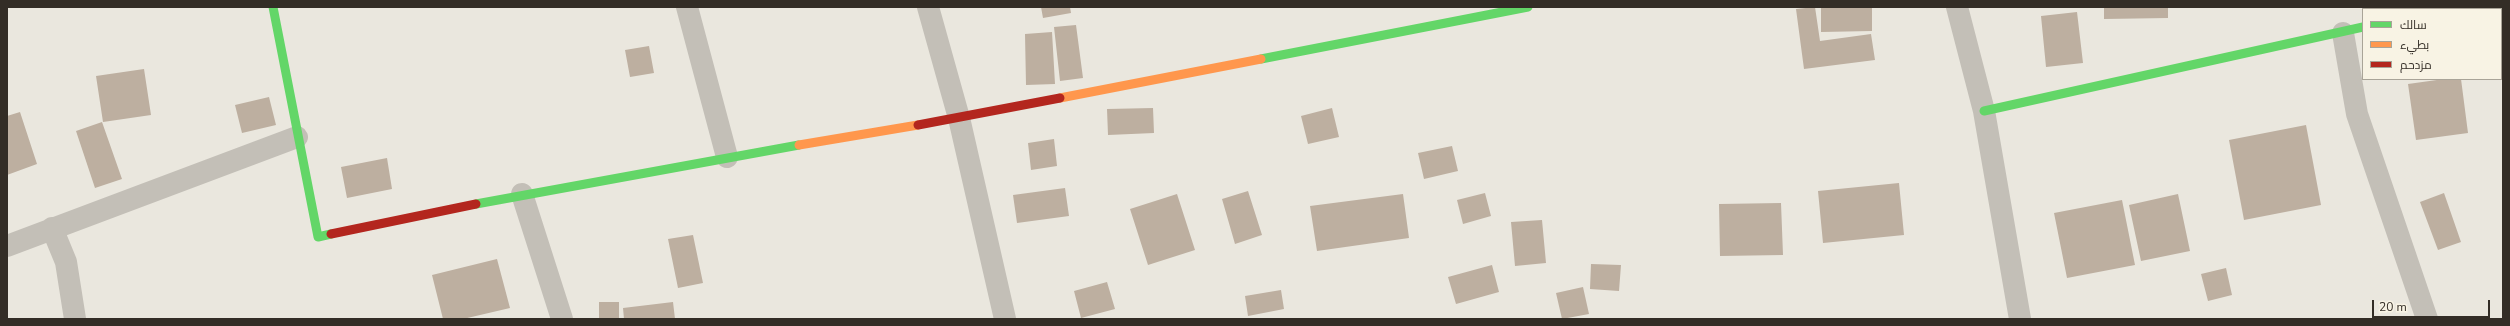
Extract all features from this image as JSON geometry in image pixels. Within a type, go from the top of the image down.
[{"type":"street","points":[[273,7],[297,137],[318,237],[522,194],[727,157],[959,118],[1528,7]]},
{"type":"street","points":[[687,7],[727,157]]},
{"type":"street","points":[[928,7],[959,118],[1005,319]]},
{"type":"street","points":[[1957,7],[1984,110],[2020,319]]},
{"type":"street","points":[[1984,110],[2353,30],[2357,114],[2427,319]]},
{"type":"street","points":[[7,246],[297,137]]},
{"type":"street","points":[[522,194],[562,319]]},
{"type":"street","points":[[52,228],[66,262],[75,319]]},
{"type":"building","points":[[1041,7],[1070,7],[1071,13],[1043,18]]},
{"type":"building","points":[[1815,7],[1820,41],[1871,34],[1875,60],[1804,69],[1796,9]]},
{"type":"building","points":[[1821,7],[1872,7],[1872,31],[1821,32]]},
{"type":"building","points":[[2104,7],[2168,7],[2168,18],[2104,19]]},
{"type":"building","points":[[2077,12],[2083,63],[2046,67],[2041,16]]},
{"type":"building","points":[[1076,25],[1083,78],[1060,81],[1054,27]]},
{"type":"building","points":[[1052,32],[1055,84],[1026,85],[1025,34]]},
{"type":"building","points":[[649,46],[654,73],[630,77],[625,50]]},
{"type":"building","points":[[144,69],[151,115],[103,122],[96,76]]},
{"type":"building","points":[[2437,80],[2461,80],[2468,133],[2416,140],[2408,84]]},
{"type":"building","points":[[269,97],[276,125],[242,133],[235,105]]},
{"type":"building","points":[[1153,108],[1154,133],[1108,135],[1107,109]]},
{"type":"building","points":[[1332,108],[1339,137],[1308,144],[1301,116]]},
{"type":"building","points":[[20,112],[37,164],[7,175],[7,116]]},
{"type":"building","points":[[102,122],[122,179],[95,188],[76,131]]},
{"type":"building","points":[[2306,125],[2321,205],[2244,220],[2229,140]]},
{"type":"building","points":[[1054,139],[1057,166],[1031,170],[1028,143]]},
{"type":"building","points":[[1452,146],[1458,171],[1424,179],[1418,153]]},
{"type":"building","points":[[387,158],[392,189],[347,198],[341,167]]},
{"type":"building","points":[[1899,183],[1904,235],[1823,243],[1818,191]]},
{"type":"building","points":[[1065,188],[1069,216],[1017,223],[1013,195]]},
{"type":"building","points":[[1248,191],[1262,235],[1235,244],[1222,199]]},
{"type":"building","points":[[1485,193],[1491,216],[1463,224],[1457,200]]},
{"type":"building","points":[[2444,193],[2461,242],[2438,250],[2420,202]]},
{"type":"building","points":[[1177,194],[1195,250],[1148,265],[1130,209]]},
{"type":"building","points":[[1403,194],[1409,238],[1317,251],[1310,206]]},
{"type":"building","points":[[2178,194],[2190,251],[2141,261],[2129,205]]},
{"type":"building","points":[[2122,200],[2135,265],[2067,278],[2054,213]]},
{"type":"building","points":[[1781,203],[1783,255],[1720,256],[1719,204]]},
{"type":"building","points":[[1542,220],[1546,263],[1515,266],[1511,222]]},
{"type":"building","points":[[693,235],[703,283],[678,288],[668,239]]},
{"type":"building","points":[[497,259],[510,308],[463,319],[443,319],[432,275]]},
{"type":"building","points":[[1591,264],[1621,265],[1619,291],[1590,289]]},
{"type":"building","points":[[1492,265],[1499,292],[1456,304],[1448,277]]},
{"type":"building","points":[[2226,268],[2232,295],[2208,301],[2201,274]]},
{"type":"building","points":[[1107,282],[1115,309],[1081,318],[1074,291]]},
{"type":"building","points":[[1583,287],[1589,314],[1562,319],[1556,293]]},
{"type":"building","points":[[1281,290],[1284,309],[1248,316],[1245,296]]},
{"type":"building","points":[[599,302],[619,302],[619,319],[599,319]]},
{"type":"building","points":[[673,302],[675,319],[624,319],[623,308]]},
{"type":"traffic: fast","points":[[273,7],[318,237],[331,234]]},
{"type":"traffic: fast","points":[[1261,59],[1528,7]]},
{"type":"traffic: fast","points":[[1984,111],[2362,27]]},
{"type":"traffic: fast","points":[[476,204],[799,145]]},
{"type":"traffic: slow","points":[[1060,98],[1261,59]]},
{"type":"traffic: slow","points":[[799,145],[918,125]]},
{"type":"traffic: jam","points":[[918,125],[1060,98]]},
{"type":"traffic: jam","points":[[331,234],[476,204]]}]
